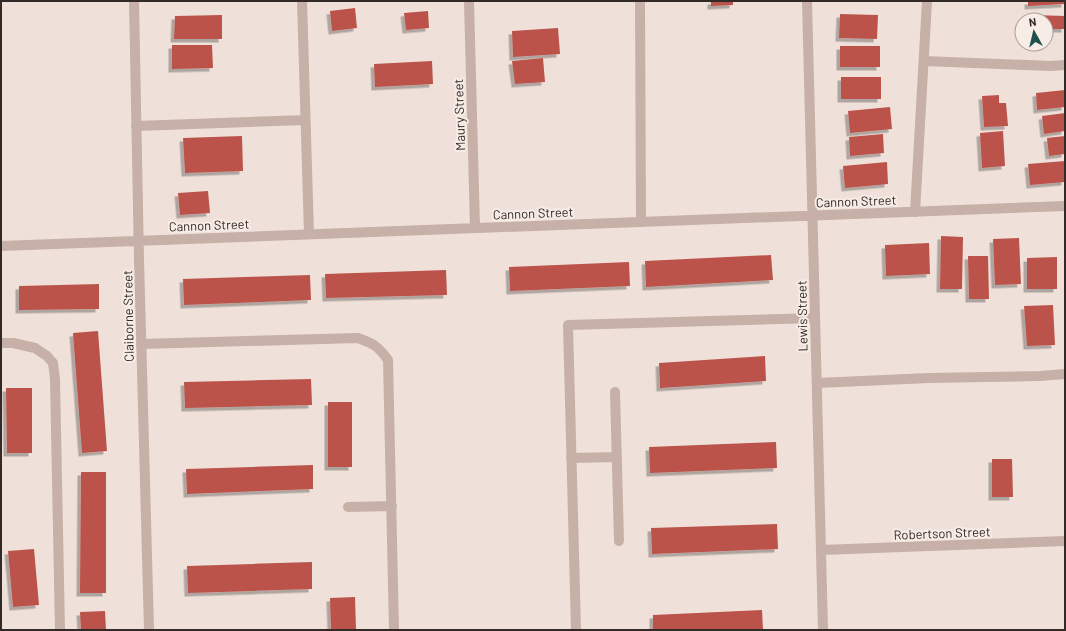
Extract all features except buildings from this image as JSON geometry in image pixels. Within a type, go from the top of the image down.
[{"type":"street","name":"Claiborne Street","points":[[134,1],[149,630]]},
{"type":"street","points":[[302,1],[309,234]]},
{"type":"street","name":"Maury Street","points":[[469,1],[475,228]]},
{"type":"street","points":[[640,1],[641,222]]},
{"type":"street","name":"Lewis Street","points":[[807,1],[823,630]]},
{"type":"street","points":[[915,212],[927,1]]},
{"type":"street","points":[[924,61],[1051,66],[1065,65]]},
{"type":"street","points":[[136,126],[305,120]]},
{"type":"street","name":"Cannon Street","points":[[1,246],[1065,206]]},
{"type":"street","points":[[576,630],[568,325],[815,318]]},
{"type":"street","points":[[141,344],[358,338],[372,343],[382,351],[388,360],[394,630]]},
{"type":"street","points":[[1,343],[12,343],[35,348],[47,356],[53,363],[55,379],[60,630]]},
{"type":"street","points":[[817,384],[929,378],[1040,376],[1065,374]]},
{"type":"street","points":[[615,392],[619,541]]},
{"type":"street","points":[[571,458],[617,458]]},
{"type":"street","points":[[348,507],[392,506]]},
{"type":"street","name":"Robertson Street","points":[[821,550],[1065,541]]}]
